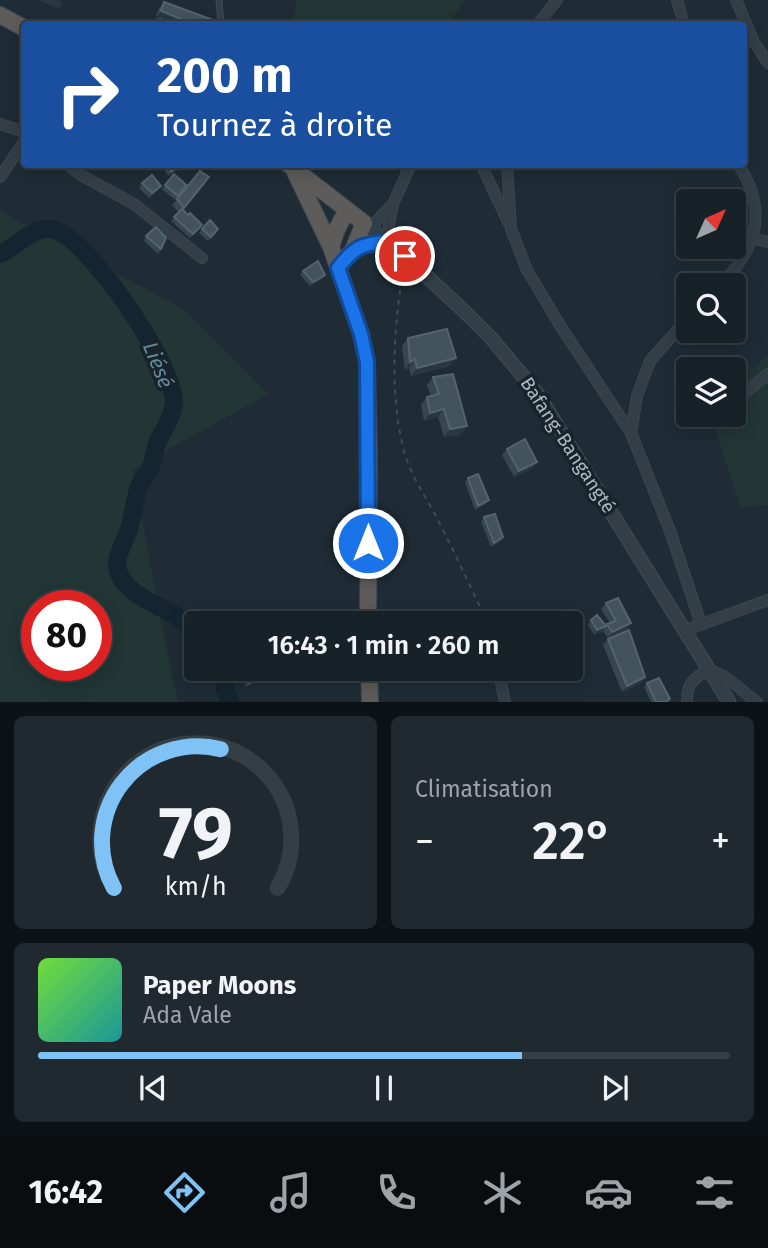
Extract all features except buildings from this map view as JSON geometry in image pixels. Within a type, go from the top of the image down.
[{"type":"highway","points":[[0,15],[21,26]]},
{"type":"highway","points":[[291,168],[321,222],[331,247],[361,334],[367,362],[368,611]]},
{"type":"highway","points":[[292,168],[367,225],[353,250],[338,268]]},
{"type":"highway","points":[[331,247],[346,211]]},
{"type":"highway","points":[[353,250],[364,244],[386,242]]},
{"type":"highway","points":[[369,681],[370,702]]},
{"type":"street","points":[[540,21],[557,0]]},
{"type":"street","points":[[677,0],[683,21]]},
{"type":"street","points":[[736,0],[745,21]]},
{"type":"street","points":[[747,26],[768,63]]},
{"type":"street","points":[[0,124],[21,131]]},
{"type":"street","points":[[0,177],[21,146]]},
{"type":"street","points":[[72,168],[134,204],[202,257]]},
{"type":"street","points":[[386,242],[393,204],[409,168]]},
{"type":"street","points":[[483,168],[537,289],[631,433],[670,531],[701,624]]},
{"type":"street","points":[[507,168],[512,229]]},
{"type":"street","points":[[732,273],[754,239],[759,221],[758,198],[752,181],[741,168]]},
{"type":"street","points":[[367,225],[393,204]]},
{"type":"street","name":"Bafang-Bangangté","points":[[367,225],[405,256],[492,339],[537,393],[729,702]]},
{"type":"street","points":[[754,239],[768,242]]},
{"type":"street","points":[[631,433],[637,396],[650,361],[676,332]]},
{"type":"street","points":[[746,392],[768,374]]},
{"type":"street","points":[[686,630],[768,600]]},
{"type":"street","points":[[687,702],[691,682],[702,672],[709,670],[719,673],[757,702]]},
{"type":"street","points":[[501,681],[505,702]]},
{"type":"lane","points":[[219,0],[221,21]]},
{"type":"path","points":[[405,256],[396,312],[396,407],[404,451],[412,474],[438,520],[482,611]]},
{"type":"green space","points":[[297,0],[464,0],[451,21],[293,21]]},
{"type":"green space","points":[[0,211],[183,309],[268,394],[133,469],[178,702],[0,702]]},
{"type":"green space","points":[[768,356],[768,505],[740,507],[715,427],[746,427],[746,372]]},
{"type":"waterway","name":"Liésé","points":[[0,254],[31,234],[45,229],[52,229],[67,237],[107,278],[146,335],[161,363],[171,387],[173,409],[157,443],[150,469],[141,482],[117,564],[119,573],[129,588],[184,622]]},
{"type":"waterway","name":"Liésé","points":[[226,681],[225,689],[230,702]]},
{"type":"route","points":[[368,543],[367,362],[361,334],[338,268],[353,250],[364,244],[386,242],[405,256]]}]
